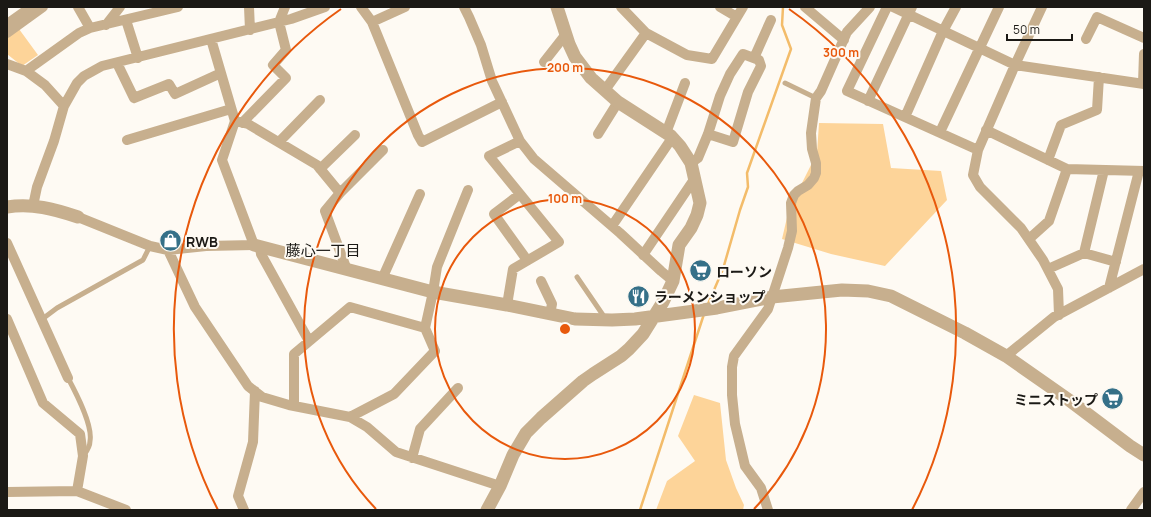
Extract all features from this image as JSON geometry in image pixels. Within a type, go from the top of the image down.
[{"type":"street","points":[[7,24],[31,7]]},
{"type":"street","points":[[7,33],[43,7]]},
{"type":"street","points":[[78,7],[90,28]]},
{"type":"street","points":[[106,25],[120,7]]},
{"type":"street","points":[[249,7],[250,30]]},
{"type":"street","points":[[285,7],[279,22],[286,50],[273,65],[286,78],[238,122],[222,160],[257,246],[309,341]]},
{"type":"street","points":[[33,206],[37,187],[54,141],[64,106],[77,83],[84,76],[102,66],[250,30],[291,19],[325,7]]},
{"type":"street","points":[[361,7],[372,22],[422,142],[502,102]]},
{"type":"street","points":[[372,22],[406,7]]},
{"type":"street","points":[[464,7],[480,45],[492,81],[520,141],[534,159],[673,281]]},
{"type":"street","points":[[487,510],[500,486],[513,455],[526,433],[583,381],[630,349],[643,334],[663,302],[673,281],[679,245],[691,228],[697,215],[700,203],[691,164],[680,146],[669,136],[618,102],[591,78],[575,57],[569,44],[557,7]]},
{"type":"street","points":[[621,7],[646,34],[687,55],[712,60],[743,7]]},
{"type":"street","points":[[720,7],[737,17]]},
{"type":"street","points":[[805,7],[844,40]]},
{"type":"street","points":[[768,510],[760,488],[745,466],[735,424],[732,395],[732,367],[734,356],[768,308],[788,248],[792,231],[791,203],[794,195],[808,185],[816,173],[816,163],[812,149],[811,133],[816,98],[821,91],[847,32],[870,7]]},
{"type":"street","points":[[887,7],[847,92],[905,116],[978,150]]},
{"type":"street","points":[[893,7],[910,11],[943,31],[1015,65],[1144,83],[1144,54]]},
{"type":"street","points":[[905,116],[943,31],[956,7]]},
{"type":"street","points":[[940,132],[998,7]]},
{"type":"street","points":[[1042,7],[986,130],[978,150],[973,174],[980,187],[1021,228],[1048,270],[1058,289],[1059,315]]},
{"type":"street","points":[[26,71],[79,33],[90,28],[173,8]]},
{"type":"street","points":[[868,101],[910,11]]},
{"type":"street","points":[[1086,39],[1097,17],[1144,38]]},
{"type":"street","points":[[126,20],[138,58]]},
{"type":"street","points":[[754,58],[771,20]]},
{"type":"street","points":[[544,62],[566,34]]},
{"type":"street","points":[[605,90],[646,34]]},
{"type":"street","points":[[211,39],[231,109],[238,122]]},
{"type":"street","points":[[691,164],[698,158],[708,134],[720,96],[730,74],[743,54],[759,60],[761,66],[748,92],[733,142],[708,134]]},
{"type":"street","points":[[117,63],[134,98],[169,84],[175,94],[221,73]]},
{"type":"street","points":[[7,64],[26,71],[45,85],[64,106]]},
{"type":"street","points":[[1048,160],[1061,125],[1097,110],[1099,77]]},
{"type":"street","points":[[612,226],[669,136],[684,83]]},
{"type":"street","points":[[279,142],[320,100]]},
{"type":"street","points":[[598,134],[618,102]]},
{"type":"street","points":[[127,140],[231,109]]},
{"type":"street","points":[[238,122],[248,124],[317,165],[340,193]]},
{"type":"street","points":[[986,130],[1067,169],[1141,171],[1109,288]]},
{"type":"street","points":[[320,169],[356,135]]},
{"type":"street","points":[[507,305],[513,269],[558,242],[489,156],[520,141]]},
{"type":"street","points":[[347,270],[325,211],[340,193],[383,150]]},
{"type":"street","points":[[1029,239],[1049,221],[1067,169]]},
{"type":"street","points":[[1084,253],[1104,170]]},
{"type":"street","points":[[643,255],[695,178]]},
{"type":"street","points":[[350,417],[394,394],[434,351],[425,328],[437,267],[468,190]]},
{"type":"street","points":[[382,279],[420,194]]},
{"type":"street","points":[[520,194],[494,214],[527,260]]},
{"type":"street","points":[[7,207],[18,205],[46,208],[78,217],[150,246],[168,250],[206,246],[257,246],[433,292],[575,319],[635,319],[717,308],[772,297],[842,290],[868,291],[891,296],[965,333],[1006,356],[1144,455]]},
{"type":"street","points":[[7,243],[68,378]]},
{"type":"street","points":[[168,250],[195,307],[248,386],[262,396],[294,406],[350,417],[367,427],[396,452],[500,486]]},
{"type":"street","points":[[1048,270],[1084,253],[1116,262]]},
{"type":"street","points":[[1006,356],[1054,317],[1144,269]]},
{"type":"street","points":[[541,281],[552,304],[550,314]]},
{"type":"street","points":[[294,406],[294,354],[350,307],[425,328]]},
{"type":"street","points":[[7,319],[43,403],[80,434],[84,456],[77,491]]},
{"type":"street","points":[[412,458],[420,429],[458,388]]},
{"type":"street","points":[[244,510],[238,496],[253,442],[255,391]]},
{"type":"street","points":[[7,492],[77,491],[126,510]]},
{"type":"street","points":[[1131,510],[1144,492]]},
{"type":"lane","points":[[784,83],[816,98]]},
{"type":"lane","points":[[42,320],[57,308],[143,260],[150,246]]},
{"type":"lane","points":[[577,277],[606,320]]},
{"type":"lane","points":[[68,378],[81,404],[91,439],[84,456]]},
{"type":"shaded area","points":[[19,29],[38,55],[22,66],[7,54],[7,37]]},
{"type":"shaded area","points":[[819,123],[883,124],[891,168],[941,171],[947,200],[885,266],[831,254],[782,239],[789,209],[817,153]]},
{"type":"shaded area","points":[[694,395],[720,403],[726,460],[744,505],[743,510],[656,510],[667,481],[695,461],[678,436]]},
{"type":"waterway","points":[[708,304],[723,269],[748,187],[747,173],[791,49],[782,25],[783,7]]},
{"type":"waterway","points":[[640,510],[704,314]]},
{"type":"place","name":"RWB","points":[[170,241]]},
{"type":"place","name":"ローソン","points":[[701,271]]},
{"type":"place","name":"ラーメンショップ","points":[[639,296]]},
{"type":"place","name":"ミニストップ","points":[[1113,399]]},
{"type":"district","name":"藤心一丁目","points":[[323,250]]}]
